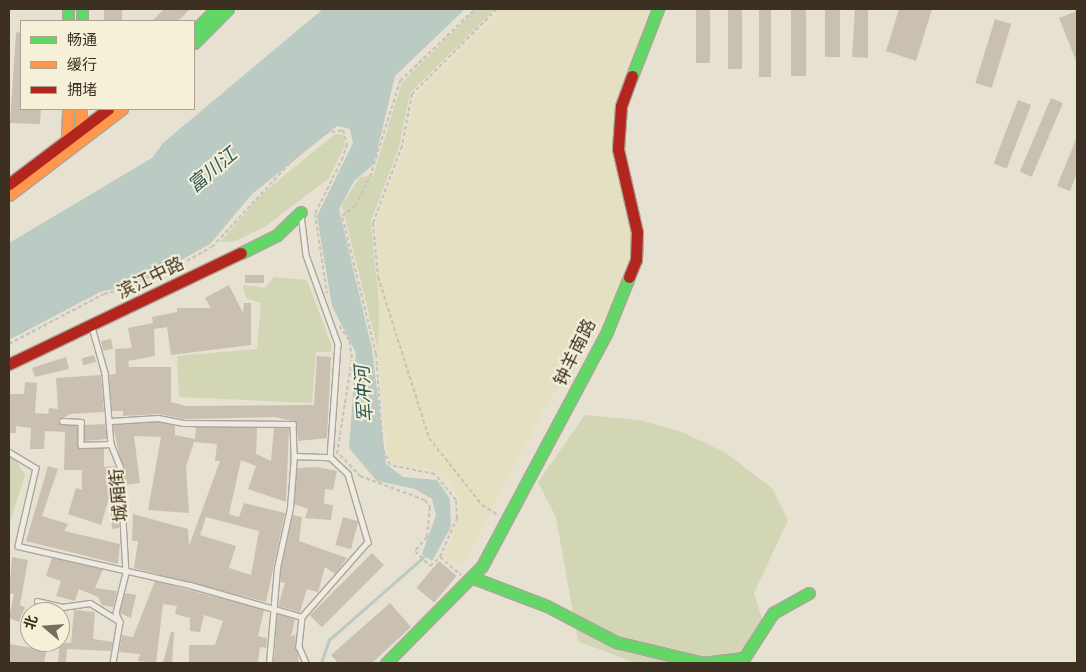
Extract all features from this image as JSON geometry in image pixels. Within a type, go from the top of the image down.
[{"type":"main road","points":[[195,30],[216,9]]},
{"type":"main road","points":[[195,42],[228,9]]},
{"type":"main road","name":"钟羊南路","points":[[386,663],[482,566],[504,519],[606,334],[636,260],[637,232],[618,149],[621,106],[658,9]]},
{"type":"main road","points":[[9,195],[67,144],[68,110]]},
{"type":"main road","points":[[81,134],[82,110]]},
{"type":"main road","points":[[81,134],[107,110]]},
{"type":"main road","points":[[9,184],[81,134],[120,110]]},
{"type":"main road","name":"滨江中路","points":[[9,364],[92,326],[277,235],[300,212]]},
{"type":"main road","points":[[470,579],[547,606],[616,642],[703,663],[744,658],[773,613],[809,592]]},
{"type":"lane","points":[[300,212],[306,255],[338,344],[330,457]]},
{"type":"lane","name":"城厢街","points":[[92,326],[105,373],[111,421],[111,444],[120,466],[126,572],[116,612],[120,622],[114,662]]},
{"type":"lane","points":[[111,421],[158,418],[184,423],[292,424],[294,456],[286,535],[276,568],[275,609],[269,663]]},
{"type":"lane","points":[[62,421],[81,422],[81,445],[111,444]]},
{"type":"lane","points":[[9,452],[36,468],[18,546],[275,609],[302,618]]},
{"type":"lane","points":[[294,456],[330,457],[348,474],[368,542],[302,618],[299,647],[306,663]]},
{"type":"lane","points":[[37,600],[62,607],[90,603],[120,622]]},
{"type":"path","points":[[330,450],[340,455],[360,476],[418,497],[430,507],[427,536],[415,551],[430,566],[440,558],[457,518],[456,500],[435,474],[390,465],[383,449],[376,354],[342,216],[355,206],[370,177],[400,81],[474,9]]},
{"type":"path","points":[[497,9],[412,94],[402,146],[373,223],[378,277],[429,438],[482,505],[504,519]]},
{"type":"path","points":[[9,344],[104,294],[147,282],[212,247],[299,153],[324,133],[343,130],[347,144],[343,157],[315,214],[328,299]]},
{"type":"path","points":[[336,320],[352,351],[340,455]]},
{"type":"path","points":[[440,558],[470,579]]},
{"type":"shaded area","points":[[502,9],[652,9],[615,107],[632,233],[630,259],[611,304],[542,412],[462,567],[446,555],[459,516],[459,498],[450,483],[436,471],[392,462],[387,451],[378,350],[376,223],[404,148],[416,94]]},
{"type":"green space","points":[[476,9],[495,9],[410,93],[399,147],[371,221],[379,306],[378,350],[342,205],[360,177],[373,176],[402,82]]},
{"type":"green space","points":[[335,134],[344,135],[345,145],[329,178],[266,226],[235,241],[220,242],[263,193]]},
{"type":"green space","points":[[274,277],[307,280],[332,347],[331,352],[316,352],[312,403],[179,397],[177,356],[257,349],[261,303],[246,298],[243,285],[264,288]]},
{"type":"green space","points":[[585,415],[639,420],[680,431],[726,453],[772,488],[788,520],[754,593],[763,622],[735,663],[635,663],[578,641],[556,517],[538,482]]},
{"type":"green space","points":[[9,448],[25,475],[9,526]]},
{"type":"water","name":"富川江","points":[[323,9],[465,9],[395,76],[374,164],[354,181],[339,209],[372,349],[386,464],[403,477],[437,480],[450,499],[451,527],[432,561],[422,554],[436,515],[432,499],[415,489],[377,481],[349,448],[356,353],[332,306],[317,216],[353,143],[350,129],[337,126],[252,194],[210,244],[142,282],[100,292],[9,340],[9,243],[152,158],[163,143]]},
{"type":"building","points":[[104,9],[122,9],[122,20],[104,20]]},
{"type":"building","points":[[164,9],[190,9],[179,20],[153,20]]},
{"type":"building","points":[[696,9],[710,9],[710,63],[696,63]]},
{"type":"building","points":[[728,9],[742,9],[742,69],[728,69]]},
{"type":"building","points":[[759,9],[771,9],[771,77],[759,77]]},
{"type":"building","points":[[791,9],[806,9],[806,76],[791,76]]},
{"type":"building","points":[[825,9],[840,9],[840,57],[825,57]]},
{"type":"building","points":[[855,9],[868,9],[868,58],[852,57]]},
{"type":"building","points":[[899,9],[932,9],[916,61],[886,51]]},
{"type":"building","points":[[1077,11],[1077,63],[1059,18]]},
{"type":"building","points":[[995,19],[1011,24],[992,88],[975,83]]},
{"type":"building","points":[[16,32],[20,33],[20,110],[41,110],[40,124],[10,123]]},
{"type":"building","points":[[1051,98],[1063,103],[1032,177],[1020,172]]},
{"type":"building","points":[[1018,100],[1031,105],[1007,169],[994,163]]},
{"type":"building","points":[[1077,137],[1077,173],[1070,191],[1057,186]]},
{"type":"building","points":[[245,275],[264,275],[264,283],[245,283]]},
{"type":"building","points":[[229,285],[243,313],[244,303],[251,303],[251,345],[171,355],[167,327],[154,329],[155,356],[128,361],[129,367],[171,367],[171,402],[186,406],[314,405],[317,356],[331,357],[327,438],[298,441],[296,422],[275,417],[184,419],[159,414],[123,416],[123,411],[112,411],[109,375],[116,374],[115,349],[132,348],[128,328],[153,323],[152,317],[177,312],[177,308],[211,308],[205,298]]},
{"type":"building","points":[[111,339],[113,349],[103,351],[101,341]]},
{"type":"building","points":[[94,355],[96,362],[83,365],[82,359]]},
{"type":"building","points":[[66,357],[69,369],[35,377],[32,368]]},
{"type":"building","points":[[101,375],[104,412],[70,414],[58,421],[77,426],[79,448],[104,448],[104,467],[116,466],[119,528],[112,529],[110,495],[101,525],[68,514],[76,488],[82,490],[82,470],[64,470],[65,432],[45,431],[44,449],[30,449],[31,428],[16,426],[16,433],[9,433],[9,394],[24,394],[25,382],[37,383],[35,413],[48,414],[49,408],[58,409],[56,378]]},
{"type":"building","points":[[158,422],[175,425],[175,435],[195,439],[196,427],[257,428],[256,454],[271,461],[274,428],[289,428],[286,502],[248,489],[256,466],[241,460],[229,514],[239,517],[244,503],[285,513],[266,602],[134,568],[138,541],[132,541],[133,514],[188,529],[189,546],[220,461],[215,461],[217,444],[194,442],[186,467],[189,513],[148,510],[161,437],[134,436],[140,483],[125,485],[113,425]],"holes":[[[206,517],[259,531],[251,575],[229,568],[236,546],[200,535]]]},
{"type":"building","points":[[105,424],[107,439],[85,441],[85,425]]},
{"type":"building","points":[[48,466],[58,469],[42,516],[68,524],[64,531],[120,544],[118,564],[26,541]]},
{"type":"building","points":[[317,467],[337,471],[333,490],[325,489],[324,504],[333,505],[331,520],[305,518],[308,509],[294,504],[297,468]]},
{"type":"building","points":[[293,515],[302,517],[299,541],[347,558],[335,574],[325,567],[318,592],[307,589],[300,612],[278,606],[285,583],[280,582],[281,569]]},
{"type":"building","points":[[343,517],[358,521],[351,549],[335,545]]},
{"type":"building","points":[[372,553],[384,565],[322,627],[310,615]]},
{"type":"building","points":[[12,557],[28,560],[20,602],[19,622],[9,618],[14,594],[9,593]]},
{"type":"building","points":[[52,558],[103,569],[95,588],[117,591],[113,607],[102,605],[98,597],[79,589],[75,601],[56,596],[61,581],[46,576]]},
{"type":"building","points":[[439,561],[457,576],[434,603],[417,588]]},
{"type":"building","points":[[155,581],[264,610],[258,636],[267,638],[266,648],[260,647],[258,663],[189,663],[189,645],[215,645],[223,621],[204,615],[200,632],[190,631],[190,618],[175,614],[177,606],[163,604],[156,663],[138,661],[140,654],[119,652],[122,635],[133,637]]},
{"type":"building","points":[[125,593],[136,595],[131,618],[120,613]]},
{"type":"building","points":[[390,603],[411,627],[372,663],[338,663],[331,655]]},
{"type":"building","points":[[74,610],[95,612],[93,639],[113,642],[111,651],[70,649]]},
{"type":"building","points":[[277,614],[295,619],[291,637],[295,634],[299,663],[274,663]]},
{"type":"building","points":[[171,632],[174,632],[172,663],[163,663]]},
{"type":"building","points":[[9,644],[20,646],[20,652],[46,652],[44,663],[9,663]]},
{"type":"building","points":[[59,652],[67,652],[66,663],[58,663]]},
{"type":"waterway","name":"军冲河","points":[[321,663],[329,640],[427,554]]},
{"type":"traffic: fast","points":[[68,9],[68,20]]},
{"type":"traffic: fast","points":[[82,9],[82,20]]},
{"type":"traffic: fast","points":[[195,30],[216,9]]},
{"type":"traffic: fast","points":[[195,42],[228,9]]},
{"type":"traffic: fast","points":[[632,76],[658,9]]},
{"type":"traffic: fast","points":[[241,253],[277,235],[301,212]]},
{"type":"traffic: fast","points":[[386,663],[482,566],[606,334],[629,277]]},
{"type":"traffic: fast","points":[[471,577],[547,606],[616,642],[703,663],[744,658],[773,613],[809,593]]},
{"type":"traffic: slow","points":[[67,142],[68,110]]},
{"type":"traffic: slow","points":[[81,110],[81,132]]},
{"type":"traffic: slow","points":[[9,195],[121,110]]},
{"type":"traffic: jam","points":[[629,277],[636,260],[637,232],[618,149],[621,106],[632,76]]},
{"type":"traffic: jam","points":[[9,184],[107,110]]},
{"type":"traffic: jam","points":[[9,364],[241,253]]}]
